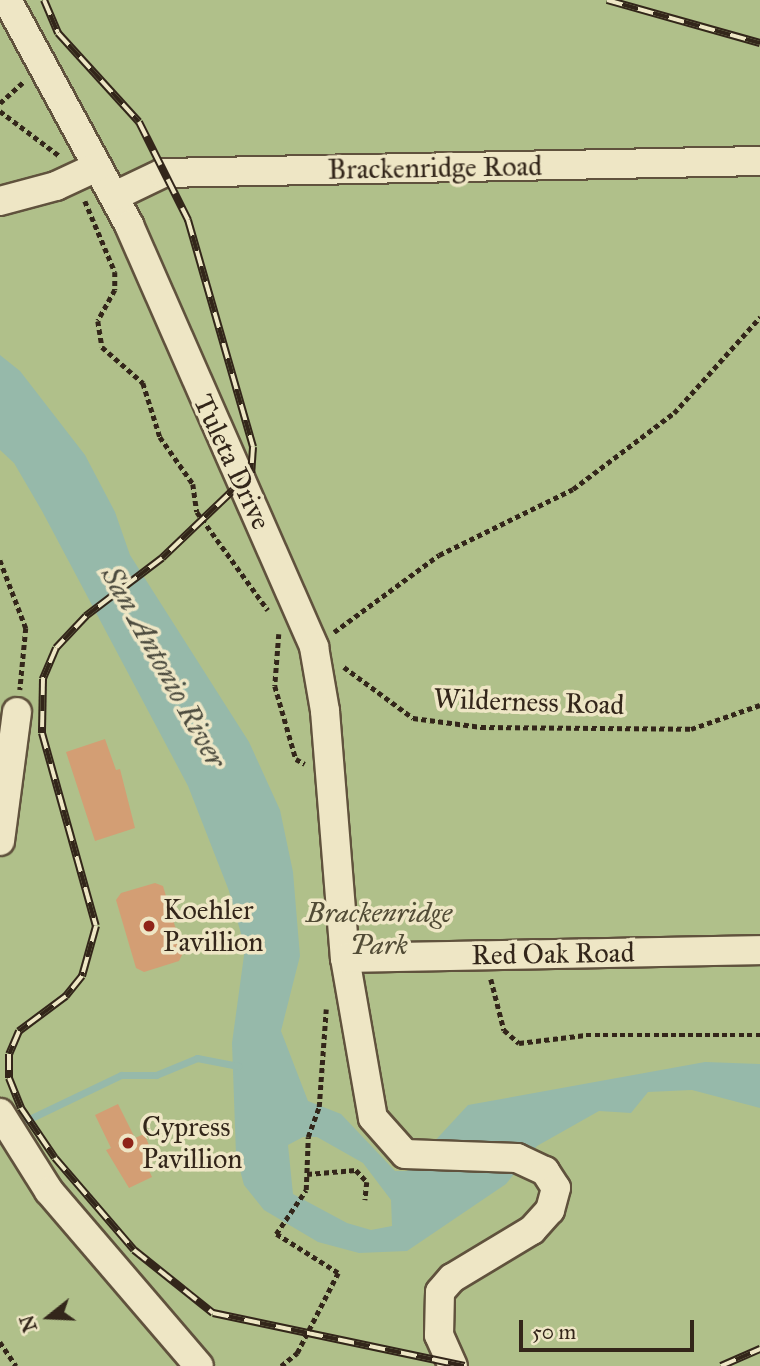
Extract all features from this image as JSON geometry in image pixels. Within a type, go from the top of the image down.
[{"type":"street","name":"Tuleta Drive","points":[[7,0],[115,196],[314,647],[325,711],[345,958],[369,1107],[383,1135],[414,1158],[527,1160],[545,1171],[555,1188],[550,1210],[532,1230],[452,1278],[440,1292],[439,1335],[453,1366]]},
{"type":"street","name":"Brackenridge Road","points":[[115,196],[163,173],[760,161]]},
{"type":"street","points":[[0,201],[56,186],[97,167]]},
{"type":"street","points":[[0,841],[17,712]]},
{"type":"street","name":"Red Oak Road","points":[[345,958],[760,950]]},
{"type":"street","points":[[0,1113],[49,1191],[199,1366]]},
{"type":"path","points":[[0,111],[62,157]]},
{"type":"path","points":[[83,193],[96,234],[114,264],[115,290],[98,321],[102,347],[143,383],[160,437],[193,484],[197,512],[274,619]]},
{"type":"path","points":[[314,647],[439,555],[573,489],[674,414],[760,317]]},
{"type":"path","points":[[0,560],[26,628],[17,712]]},
{"type":"path","points":[[277,628],[275,686],[296,759],[312,768]]},
{"type":"path","name":"Wilderness Road","points":[[314,647],[413,718],[440,722],[691,729],[760,705]]},
{"type":"path","points":[[478,975],[491,975],[504,1030],[519,1043],[586,1035],[760,1035]]},
{"type":"path","points":[[281,1366],[297,1353],[338,1273],[276,1234],[278,1225],[301,1194],[307,1174],[308,1137],[319,1107],[327,998]]},
{"type":"path","points":[[307,1174],[356,1171],[367,1182],[365,1200]]},
{"type":"path","points":[[0,1342],[16,1366]]},
{"type":"green space","name":"Brackenridge Park","points":[[0,0],[760,0],[760,1366],[0,1366]]},
{"type":"water","name":"San Antonio River","points":[[0,355],[20,371],[85,455],[115,512],[130,555],[249,742],[280,810],[293,872],[300,956],[281,1031],[308,1101],[341,1114],[395,1171],[407,1171],[468,1105],[705,1062],[760,1064],[760,1108],[692,1090],[648,1092],[631,1113],[599,1111],[537,1146],[506,1184],[407,1251],[359,1253],[318,1242],[264,1210],[244,1185],[236,1155],[232,1043],[245,948],[229,891],[188,786],[42,511],[14,463],[0,450]],"holes":[[[303,1137],[317,1137],[363,1163],[391,1200],[392,1226],[371,1230],[347,1223],[293,1194],[288,1145]]]},
{"type":"building","points":[[105,739],[116,770],[120,769],[135,828],[95,841],[66,752]]},
{"type":"building","name":"Koehler Pavillion","points":[[155,883],[163,886],[183,953],[179,961],[144,972],[136,968],[116,900],[121,893]]},
{"type":"building","name":"Cypress Pavillion","points":[[118,1104],[135,1138],[144,1134],[156,1160],[146,1164],[152,1177],[129,1188],[106,1150],[111,1148],[95,1115]]},
{"type":"waterway","points":[[23,1122],[121,1075],[156,1075],[197,1058],[238,1066]]},
{"type":"railway","points":[[44,0],[58,33],[139,122],[188,220],[253,447],[251,473],[162,558],[86,616],[56,648],[43,679],[42,733],[96,926],[82,976],[66,996],[19,1031],[9,1054],[9,1078],[21,1108],[55,1158],[134,1250],[213,1313],[464,1366]]},
{"type":"railway","points":[[607,0],[760,43]]},
{"type":"railway","points":[[721,1366],[760,1349]]},
{"type":"place","name":"Koehler Pavillion","points":[[149,926]]},
{"type":"place","name":"Cypress Pavillion","points":[[128,1143]]}]
